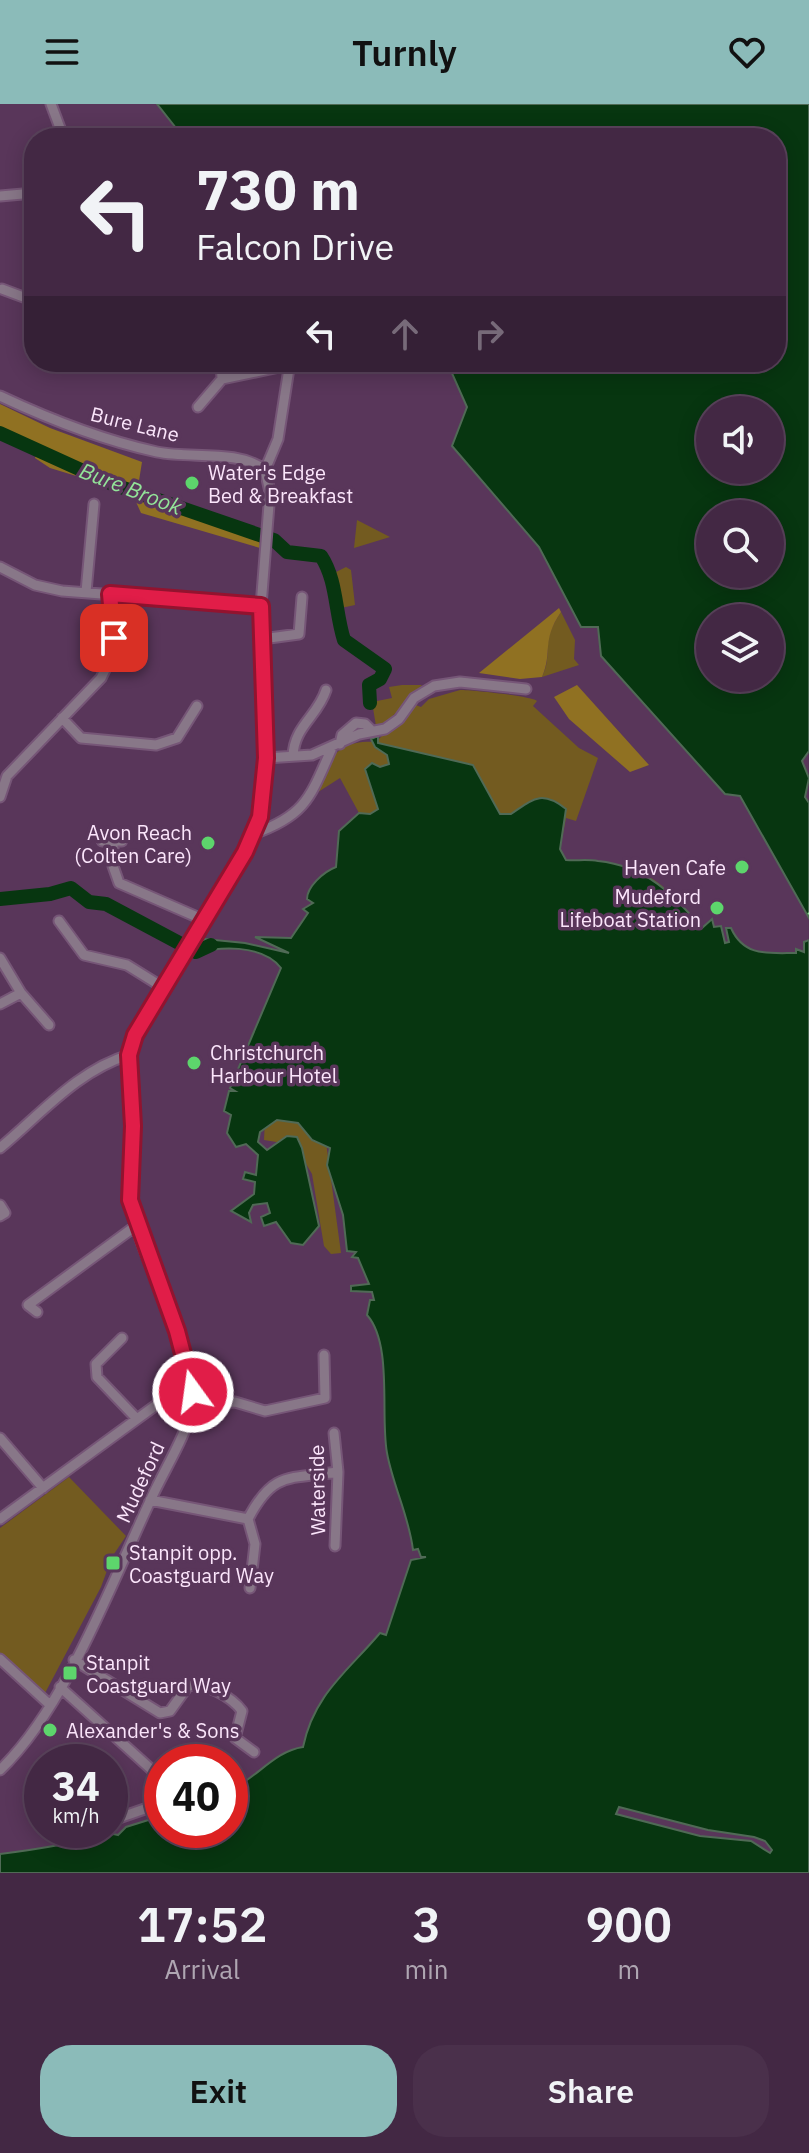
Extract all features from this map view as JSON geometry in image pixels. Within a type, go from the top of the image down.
[{"type":"street","points":[[51,104],[58,128]]},
{"type":"street","points":[[0,196],[24,194]]},
{"type":"street","points":[[2,289],[24,297]]},
{"type":"street","points":[[222,372],[222,379]]},
{"type":"street","points":[[198,407],[222,379],[254,372]]},
{"type":"street","points":[[289,372],[278,439],[265,470],[270,492],[261,606],[266,758],[260,817],[184,955],[135,1035],[129,1055],[133,1126],[129,1177],[137,1225],[183,1350],[191,1379],[193,1404],[235,1402],[265,1411],[325,1398],[324,1355]]},
{"type":"street","name":"Bure Lane","points":[[0,396],[52,421],[112,440],[160,453],[251,461],[265,470]]},
{"type":"street","points":[[86,592],[94,504]]},
{"type":"street","points":[[0,567],[35,585],[261,606]]},
{"type":"street","points":[[0,797],[3,774],[101,678],[111,660],[114,615],[110,594]]},
{"type":"street","points":[[262,639],[299,634],[302,597]]},
{"type":"street","points":[[266,758],[331,750],[392,725],[414,698],[434,686],[460,682],[526,689]]},
{"type":"street","points":[[293,756],[296,734],[322,704],[326,690]]},
{"type":"street","points":[[62,718],[81,738],[156,745],[177,738],[197,706]]},
{"type":"street","points":[[253,834],[284,823],[297,814],[310,798],[331,750]]},
{"type":"street","points":[[102,841],[117,841],[113,866],[119,883],[204,920]]},
{"type":"street","points":[[59,921],[84,955],[127,965],[164,988]]},
{"type":"street","points":[[0,958],[21,993],[49,1025]]},
{"type":"street","points":[[0,1004],[21,993]]},
{"type":"street","points":[[0,1148],[88,1072],[108,1060],[129,1055]]},
{"type":"street","points":[[0,1205],[5,1213],[0,1216]]},
{"type":"street","points":[[37,1312],[28,1305],[137,1225]]},
{"type":"street","points":[[124,1342],[96,1364],[97,1377],[137,1419]]},
{"type":"street","points":[[0,1519],[185,1384]]},
{"type":"street","name":"Mudeford","points":[[0,1770],[21,1749],[60,1687],[193,1404]]},
{"type":"street","name":"Waterside","points":[[334,1433],[338,1472],[335,1546]]},
{"type":"street","points":[[0,1438],[43,1488]]},
{"type":"street","points":[[250,1588],[255,1544],[248,1519],[261,1493],[271,1485],[338,1472]]},
{"type":"street","points":[[150,1500],[248,1519]]},
{"type":"street","points":[[0,1659],[49,1704]]},
{"type":"street","points":[[74,1660],[160,1713],[170,1711],[188,1686],[198,1684],[235,1702],[242,1711],[235,1738],[254,1752]]},
{"type":"street","points":[[60,1687],[144,1763]]},
{"type":"shaded area","points":[[157,104],[809,104],[809,751],[802,761],[809,778],[805,797],[809,803],[809,918],[740,796],[725,794],[601,656],[598,627],[581,627],[539,547],[452,446],[467,407],[451,372],[786,372],[786,128],[176,128]]},
{"type":"shaded area","points":[[0,404],[50,428],[142,462],[137,493],[259,537],[260,548],[141,513],[132,493],[50,468],[35,458],[36,454],[0,437]]},
{"type":"shaded area","points":[[357,520],[390,537],[354,548]]},
{"type":"shaded area","points":[[346,567],[351,570],[355,605],[341,608],[334,573]]},
{"type":"shaded area","points":[[559,608],[561,612],[551,631],[542,677],[520,679],[479,673]]},
{"type":"shaded area","points":[[561,612],[575,640],[574,659],[579,665],[542,677],[550,632]]},
{"type":"shaded area","points":[[422,685],[389,720],[376,726],[372,702],[392,698],[389,687]]},
{"type":"shaded area","points":[[577,685],[649,765],[630,772],[569,719],[554,697]]},
{"type":"shaded area","points":[[460,690],[513,695],[537,701],[533,706],[579,748],[598,758],[576,821],[566,818],[560,849],[566,860],[615,864],[643,873],[665,888],[703,928],[291,938],[308,913],[303,909],[312,903],[307,899],[314,884],[336,867],[339,831],[359,813],[340,778],[315,794],[329,762],[351,744],[376,742],[413,704],[421,707],[429,699]]},
{"type":"shaded area","points":[[378,736],[378,743],[473,765],[500,814],[511,814],[537,799],[550,799],[566,809],[560,849],[566,860],[615,864],[644,875],[669,893],[702,928],[712,919],[714,927],[721,926],[725,943],[729,942],[726,928],[731,928],[750,949],[767,953],[796,953],[796,949],[804,952],[804,942],[809,940],[809,1873],[0,1873],[0,1854],[39,1848],[128,1848],[128,1826],[144,1821],[144,1848],[248,1848],[248,1779],[283,1754],[303,1747],[315,1712],[334,1684],[380,1633],[386,1635],[411,1560],[426,1557],[421,1557],[418,1549],[413,1550],[387,1453],[383,1362],[375,1328],[367,1315],[370,1300],[374,1300],[372,1292],[351,1291],[351,1286],[369,1284],[358,1258],[352,1257],[356,1252],[347,1251],[343,1215],[327,1165],[330,1148],[312,1140],[298,1123],[277,1120],[260,1132],[258,1142],[267,1150],[287,1136],[297,1137],[302,1148],[319,1226],[303,1245],[291,1243],[276,1222],[264,1226],[261,1217],[270,1213],[267,1203],[253,1205],[249,1213],[251,1222],[231,1211],[254,1194],[255,1182],[243,1179],[245,1172],[256,1175],[258,1155],[246,1144],[236,1147],[227,1133],[231,1115],[224,1111],[229,1091],[235,1091],[230,1088],[281,968],[263,955],[239,949],[226,948],[193,956],[205,939],[245,943],[289,953],[255,937],[291,938],[308,913],[303,909],[313,903],[307,899],[313,885],[336,867],[339,831],[359,813],[370,814],[378,809],[365,769],[372,763],[380,767],[389,764],[387,755],[375,747],[371,739]],"holes":[[[619,1807],[708,1830],[765,1841],[772,1850],[770,1853],[751,1841],[700,1836],[616,1814]]]},
{"type":"shaded area","points":[[288,1114],[326,1142],[341,1253],[331,1254],[324,1246],[312,1174],[295,1145],[264,1140],[265,1119]]},
{"type":"shaded area","points":[[69,1477],[126,1536],[112,1557],[101,1587],[44,1695],[0,1653],[0,1528]]},
{"type":"waterway","name":"Bure Brook","points":[[0,433],[112,484],[274,540],[287,552],[321,556],[333,586],[344,640],[385,669],[380,679],[369,685],[370,703]]},
{"type":"waterway","points":[[0,899],[50,894],[71,888],[89,902],[106,904],[196,952],[211,945]]},
{"type":"place","name":"Water's Edge Bed & Breakfast","points":[[192,483]]},
{"type":"place","name":"Avon Reach (Colten Care)","points":[[208,843]]},
{"type":"place","name":"Haven Cafe","points":[[742,867]]},
{"type":"place","name":"Mudeford Lifeboat Station","points":[[717,908]]},
{"type":"place","name":"Christchurch Harbour Hotel","points":[[194,1063]]},
{"type":"place","name":"Stanpit opp. Coastguard Way","points":[[113,1563]]},
{"type":"place","name":"Stanpit Coastguard Way","points":[[70,1673]]},
{"type":"place","name":"Alexander's & Sons","points":[[50,1730]]},
{"type":"route","points":[[114,638],[110,594],[261,606],[266,758],[260,817],[245,852],[217,902],[135,1035],[129,1055],[133,1126],[130,1200],[177,1331],[193,1392]]}]
